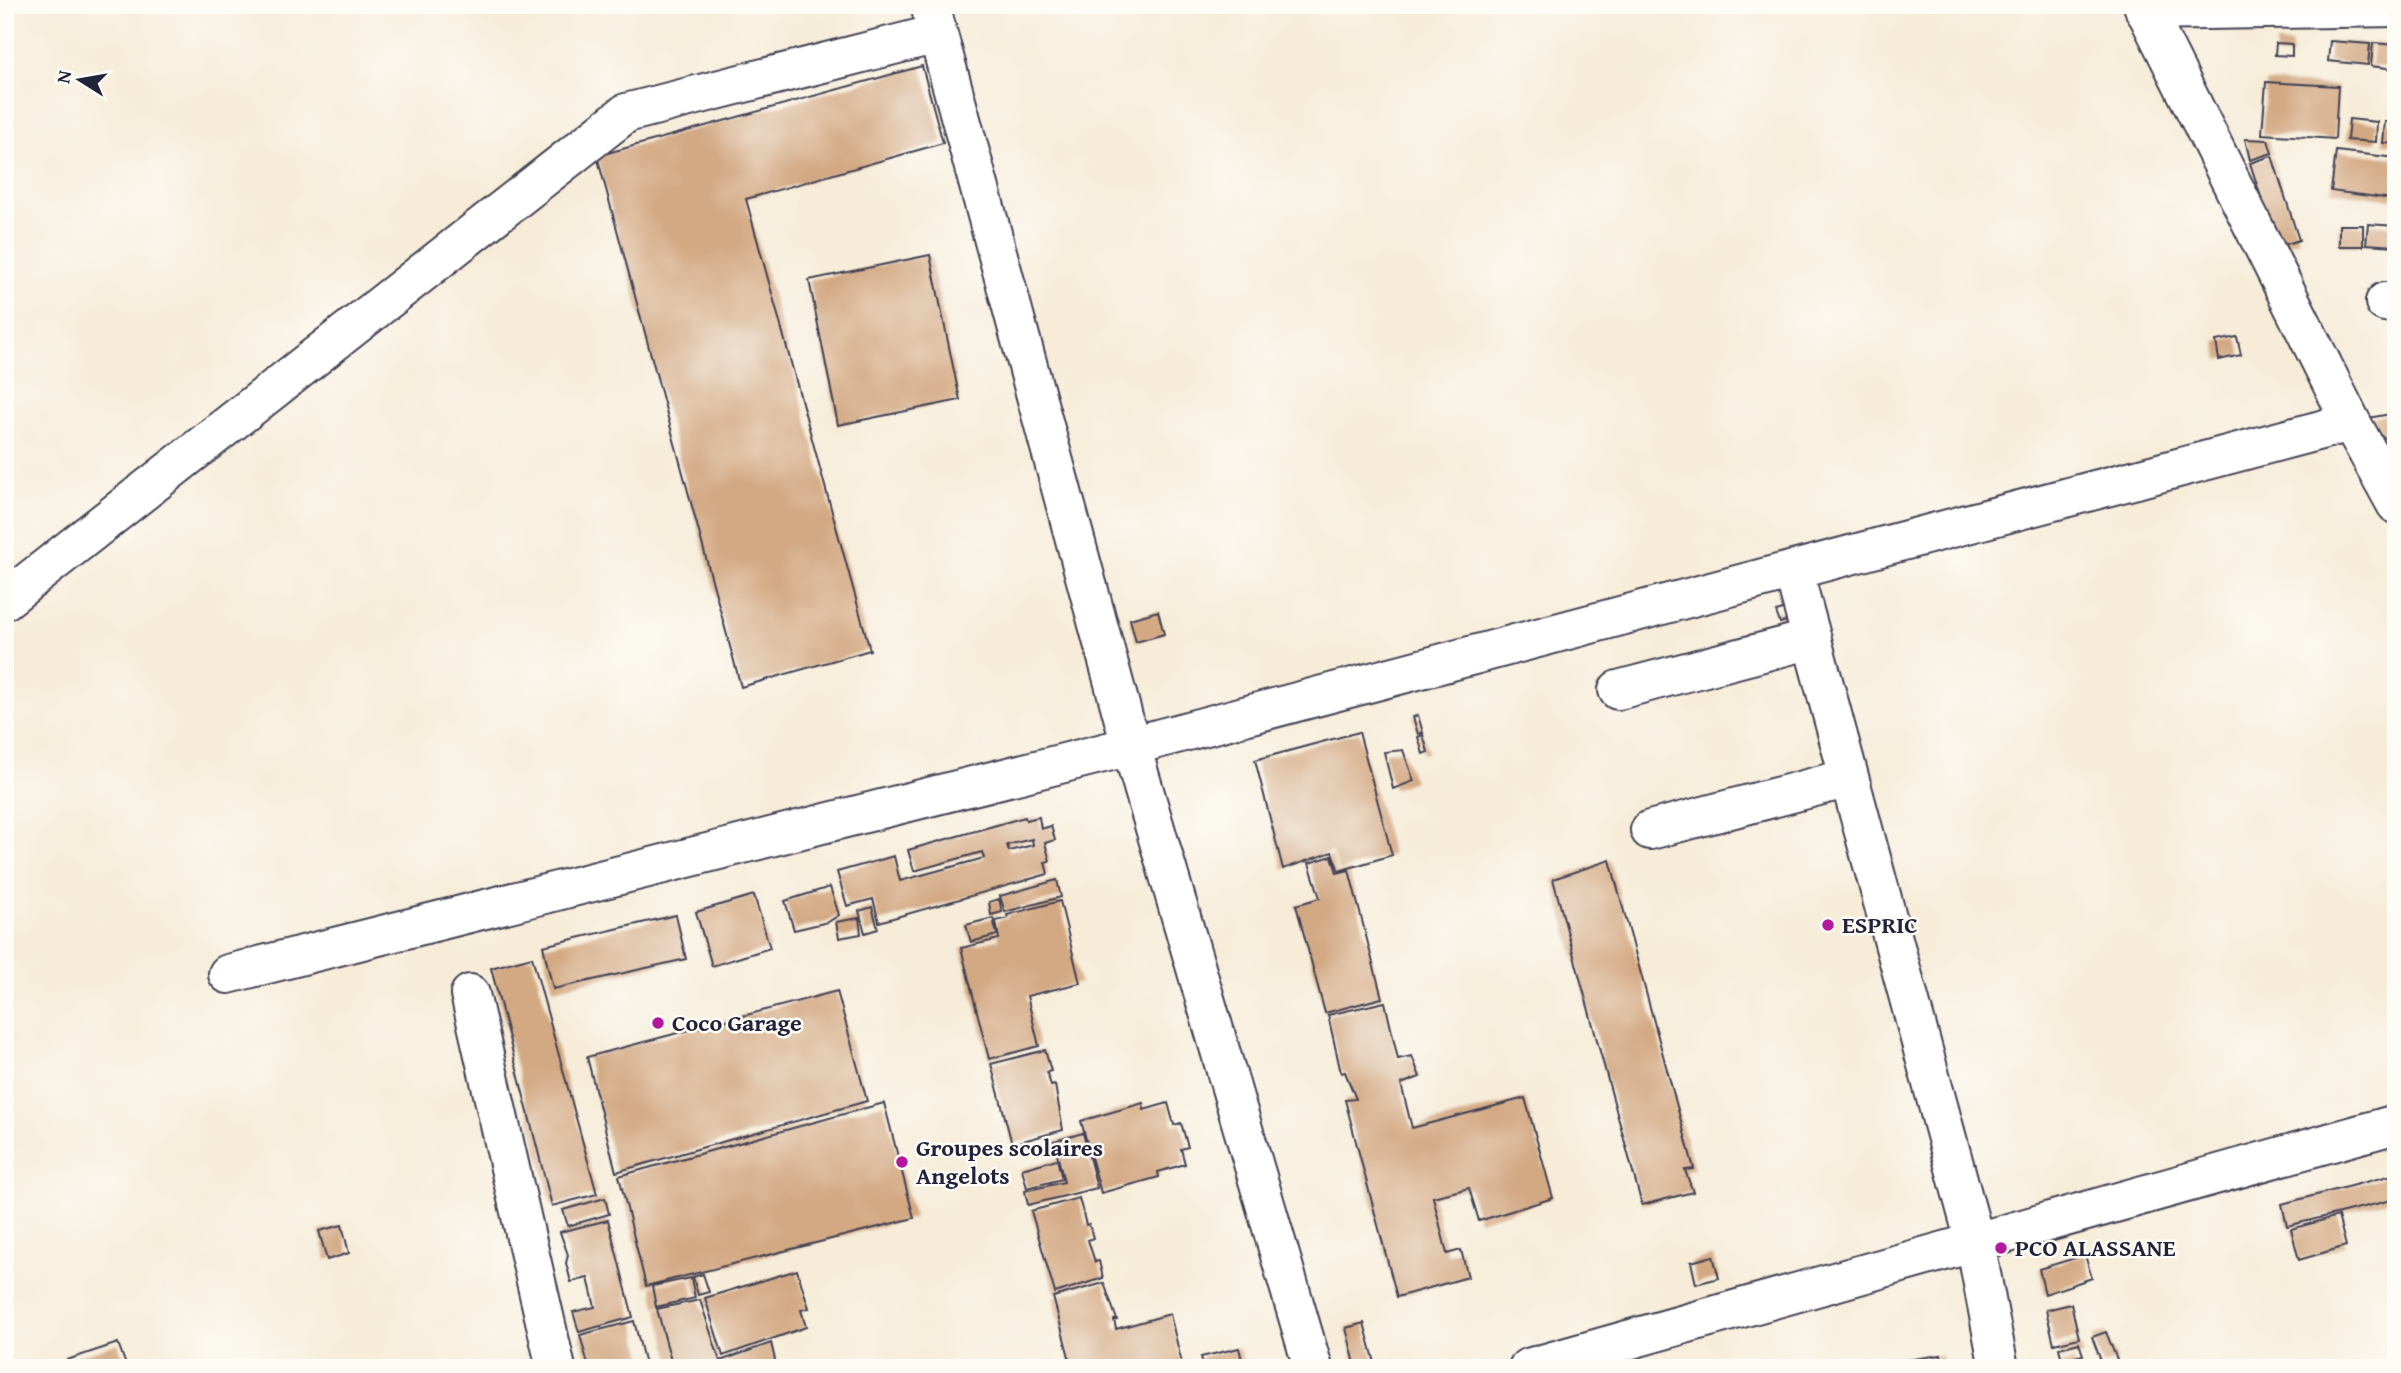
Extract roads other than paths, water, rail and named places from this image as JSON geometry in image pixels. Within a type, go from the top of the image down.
[{"type":"street","points":[[2396,7],[2144,8],[2351,422],[2396,504]]},
{"type":"street","points":[[5,600],[626,113],[934,20],[1131,746],[1313,1368]]},
{"type":"street","points":[[228,974],[1131,746],[2351,422]]},
{"type":"street","points":[[1793,569],[1975,1242],[1999,1368]]},
{"type":"street","points":[[1618,690],[1812,639]]},
{"type":"street","points":[[1650,830],[1849,778]]},
{"type":"street","points":[[470,994],[556,1368]]},
{"type":"street","points":[[1528,1368],[2396,1125]]},
{"type":"place","name":"ESPRIC","points":[[1828,925]]},
{"type":"place","name":"Coco Garage","points":[[658,1023]]},
{"type":"place","name":"Groupes scolaires Angelots","points":[[902,1162]]},
{"type":"place","name":"PCO ALASSANE","points":[[2001,1248]]}]
